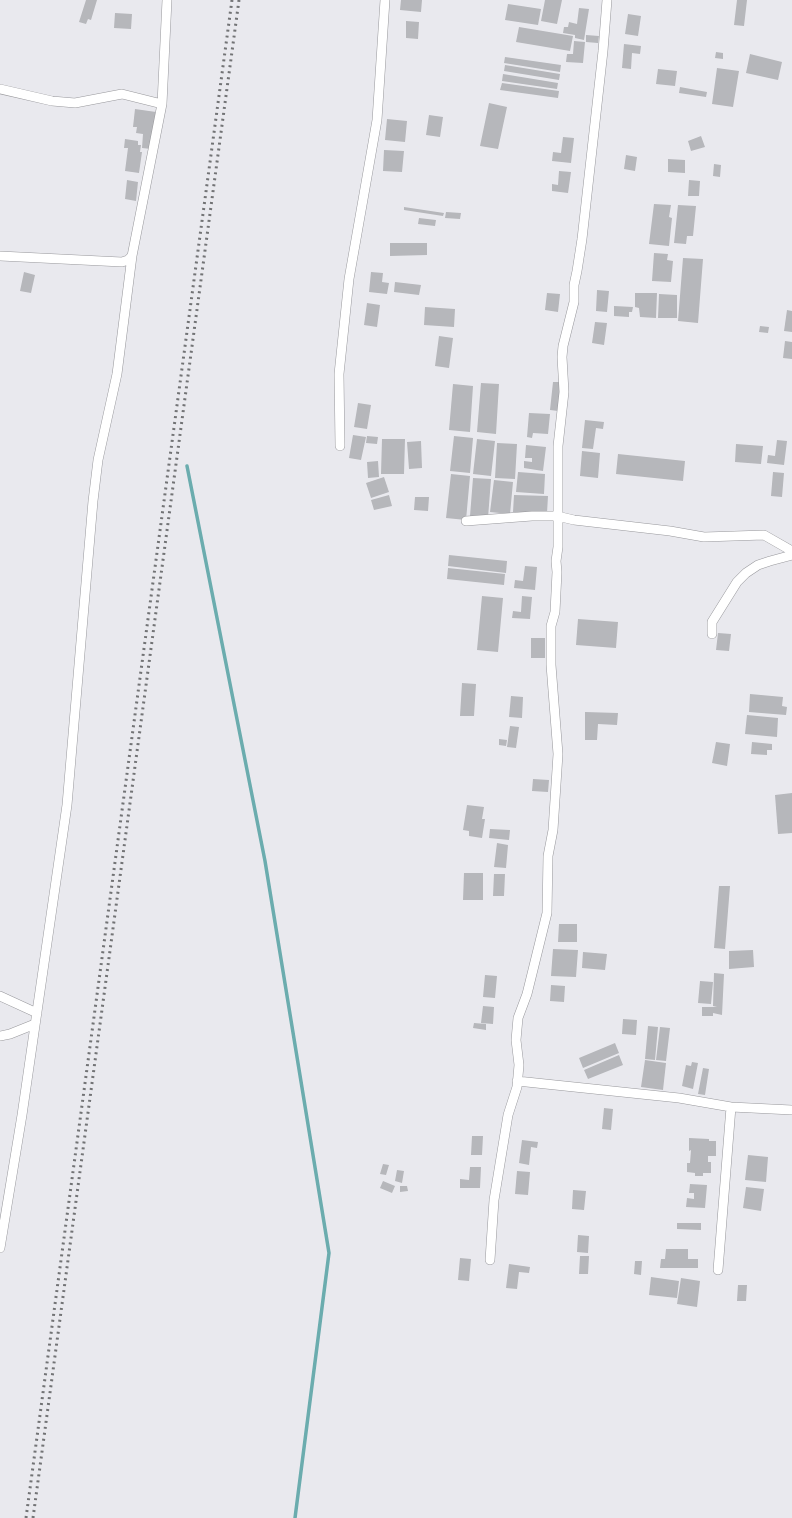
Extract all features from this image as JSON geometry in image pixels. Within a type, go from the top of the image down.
[{"type":"street","points":[[0,1248],[37,1013],[67,805],[93,501],[98,460],[117,374],[132,256],[162,104],[167,0]]},
{"type":"street","points":[[340,446],[338,374],[349,279],[377,120],[384,0]]},
{"type":"street","points":[[490,1260],[494,1200],[508,1115],[517,1087],[519,1065],[516,1040],[518,1018],[527,994],[547,913],[548,856],[553,830],[558,754],[550,665],[551,626],[554,612],[557,572],[558,446],[564,392],[563,346],[574,302],[574,286],[578,271],[603,51],[607,0]]},
{"type":"street","points":[[0,89],[52,101],[75,103],[122,94],[162,104]]},
{"type":"street","points":[[0,256],[122,262],[128,260],[132,256]]},
{"type":"street","points":[[466,521],[532,516],[557,516],[574,520],[670,531],[704,537],[764,535],[792,551]]},
{"type":"street","points":[[712,634],[712,622],[737,582],[746,573],[758,565],[792,555]]},
{"type":"street","points":[[0,996],[37,1013]]},
{"type":"street","points":[[0,1036],[10,1034],[35,1024]]},
{"type":"street","points":[[517,1081],[679,1098],[731,1107],[792,1110]]},
{"type":"street","points":[[718,1270],[731,1107]]},
{"type":"building","points":[[86,0],[97,0],[91,20],[88,19],[86,24],[79,22]]},
{"type":"building","points":[[401,0],[422,0],[421,12],[400,10]]},
{"type":"building","points":[[545,0],[562,0],[557,24],[541,21]]},
{"type":"building","points":[[737,0],[747,0],[744,26],[734,25]]},
{"type":"building","points":[[508,4],[541,9],[538,25],[505,20]]},
{"type":"building","points":[[579,8],[589,9],[584,40],[575,38],[575,35],[563,33],[564,27],[568,27],[569,22],[577,24]]},
{"type":"building","points":[[115,13],[132,14],[131,29],[114,28]]},
{"type":"building","points":[[628,14],[641,16],[638,36],[625,34]]},
{"type":"building","points":[[406,21],[419,22],[418,39],[406,38]]},
{"type":"building","points":[[519,27],[573,36],[570,51],[516,42]]},
{"type":"building","points":[[586,35],[599,36],[598,43],[586,42]]},
{"type":"building","points":[[574,41],[585,42],[583,63],[566,62],[567,54],[573,54]]},
{"type":"building","points":[[624,44],[641,46],[640,54],[632,53],[631,69],[622,68]]},
{"type":"building","points":[[716,52],[723,53],[723,59],[715,58]]},
{"type":"building","points":[[750,54],[782,62],[778,80],[746,73]]},
{"type":"building","points":[[505,57],[561,65],[560,72],[504,63]]},
{"type":"building","points":[[505,65],[560,74],[559,80],[504,71]]},
{"type":"building","points":[[717,68],[739,71],[733,107],[712,104]]},
{"type":"building","points":[[658,69],[677,71],[675,86],[656,84]]},
{"type":"building","points":[[503,74],[558,83],[557,89],[502,81]]},
{"type":"building","points":[[502,83],[559,91],[558,98],[500,90]]},
{"type":"building","points":[[680,87],[707,92],[706,97],[679,93]]},
{"type":"building","points":[[489,103],[507,107],[498,149],[480,146]]},
{"type":"building","points":[[135,109],[156,112],[151,149],[142,148],[143,134],[136,133],[137,127],[133,127]]},
{"type":"building","points":[[429,115],[443,117],[440,137],[426,135]]},
{"type":"building","points":[[387,119],[407,121],[405,142],[385,140]]},
{"type":"building","points":[[701,136],[705,147],[691,151],[688,141]]},
{"type":"building","points":[[563,137],[574,138],[571,163],[552,161],[553,152],[561,153]]},
{"type":"building","points":[[125,139],[138,141],[138,145],[141,145],[140,152],[142,152],[139,173],[125,171],[128,148],[124,148]]},
{"type":"building","points":[[384,150],[404,151],[402,172],[383,171]]},
{"type":"building","points":[[626,155],[637,157],[635,171],[624,169]]},
{"type":"building","points":[[668,159],[685,160],[685,173],[668,172]]},
{"type":"building","points":[[714,164],[721,165],[720,177],[713,176]]},
{"type":"building","points":[[559,171],[571,172],[568,193],[552,191],[552,184],[558,185]]},
{"type":"building","points":[[127,180],[138,182],[136,201],[125,199]]},
{"type":"building","points":[[689,180],[700,181],[699,196],[688,196]]},
{"type":"building","points":[[654,204],[671,205],[669,217],[672,218],[669,246],[649,244]]},
{"type":"building","points":[[678,205],[696,206],[693,236],[687,236],[686,244],[674,243]]},
{"type":"building","points":[[404,207],[444,213],[443,216],[404,210]]},
{"type":"building","points":[[446,212],[461,213],[460,219],[445,218]]},
{"type":"building","points":[[419,218],[436,220],[435,226],[418,224]]},
{"type":"building","points":[[390,243],[427,243],[427,255],[390,256]]},
{"type":"building","points":[[654,253],[668,254],[667,260],[673,261],[671,282],[652,281]]},
{"type":"building","points":[[683,258],[703,259],[698,323],[678,321]]},
{"type":"building","points":[[24,272],[35,275],[31,293],[20,291]]},
{"type":"building","points":[[371,272],[383,273],[382,282],[389,283],[387,294],[369,292]]},
{"type":"building","points":[[395,282],[421,285],[419,295],[394,292]]},
{"type":"building","points":[[597,290],[609,291],[607,312],[596,311]]},
{"type":"building","points":[[547,293],[560,294],[558,312],[545,310]]},
{"type":"building","points":[[635,293],[657,293],[656,318],[640,317],[639,308],[635,307]]},
{"type":"building","points":[[659,294],[677,295],[677,318],[658,318]]},
{"type":"building","points":[[367,303],[380,305],[377,327],[364,325]]},
{"type":"building","points":[[614,306],[633,307],[632,312],[629,312],[629,317],[614,316]]},
{"type":"building","points":[[425,307],[455,309],[454,327],[424,325]]},
{"type":"building","points":[[787,310],[792,311],[792,332],[784,331]]},
{"type":"building","points":[[595,322],[607,323],[604,345],[592,343]]},
{"type":"building","points":[[760,326],[769,327],[768,333],[759,332]]},
{"type":"building","points":[[439,336],[453,338],[449,368],[435,366]]},
{"type":"building","points":[[785,341],[792,342],[792,359],[783,358]]},
{"type":"building","points":[[553,382],[560,382],[558,411],[550,410]]},
{"type":"building","points":[[481,383],[499,384],[496,434],[477,432]]},
{"type":"building","points":[[453,384],[473,386],[470,432],[449,430]]},
{"type":"building","points":[[358,403],[371,405],[367,429],[354,427]]},
{"type":"building","points":[[529,413],[550,414],[548,434],[533,433],[532,438],[527,437]]},
{"type":"building","points":[[585,420],[604,422],[603,429],[596,428],[593,449],[582,448]]},
{"type":"building","points":[[353,435],[366,437],[361,460],[349,458]]},
{"type":"building","points":[[367,436],[378,437],[377,444],[366,443]]},
{"type":"building","points":[[454,436],[473,438],[470,473],[450,471]]},
{"type":"building","points":[[382,439],[405,439],[404,474],[381,474]]},
{"type":"building","points":[[477,439],[495,441],[491,476],[473,474]]},
{"type":"building","points":[[777,440],[787,441],[784,465],[767,463],[768,455],[775,456]]},
{"type":"building","points":[[421,441],[422,468],[409,469],[407,442]]},
{"type":"building","points":[[497,443],[517,444],[515,479],[495,478]]},
{"type":"building","points":[[736,444],[763,446],[761,464],[735,462]]},
{"type":"building","points":[[526,445],[546,447],[543,471],[524,468],[524,461],[532,462],[532,458],[525,458]]},
{"type":"building","points":[[582,451],[600,453],[598,478],[580,476]]},
{"type":"building","points":[[618,454],[685,461],[683,481],[616,474]]},
{"type":"building","points":[[378,461],[379,477],[368,478],[367,462]]},
{"type":"building","points":[[518,472],[545,474],[544,494],[516,492]]},
{"type":"building","points":[[773,472],[784,473],[782,497],[771,496]]},
{"type":"building","points":[[451,474],[470,476],[466,520],[446,518]]},
{"type":"building","points":[[384,477],[389,492],[371,498],[366,483]]},
{"type":"building","points":[[473,478],[491,479],[488,518],[470,516]]},
{"type":"building","points":[[494,480],[513,482],[510,514],[490,512]]},
{"type":"building","points":[[389,495],[392,506],[374,510],[371,500]]},
{"type":"building","points":[[514,495],[548,496],[547,513],[513,512]]},
{"type":"building","points":[[415,497],[429,497],[428,511],[414,510]]},
{"type":"building","points":[[449,555],[507,561],[506,573],[448,566]]},
{"type":"building","points":[[525,566],[537,567],[535,590],[514,588],[515,580],[523,581]]},
{"type":"building","points":[[448,568],[505,574],[504,585],[447,579]]},
{"type":"building","points":[[482,596],[503,598],[498,652],[477,650]]},
{"type":"building","points":[[522,596],[532,597],[530,619],[512,618],[513,611],[521,612]]},
{"type":"building","points":[[578,619],[618,622],[616,648],[576,645]]},
{"type":"building","points":[[718,633],[731,634],[729,651],[716,650]]},
{"type":"building","points":[[531,638],[545,638],[545,658],[531,658]]},
{"type":"building","points":[[462,683],[476,684],[474,716],[460,716]]},
{"type":"building","points":[[750,694],[783,697],[782,706],[787,707],[786,715],[749,712]]},
{"type":"building","points":[[511,696],[523,697],[522,718],[509,717]]},
{"type":"building","points":[[585,712],[618,713],[617,725],[598,724],[597,740],[585,740]]},
{"type":"building","points":[[747,715],[778,718],[777,737],[745,734]]},
{"type":"building","points":[[510,726],[519,727],[516,748],[507,747]]},
{"type":"building","points":[[499,739],[507,740],[506,746],[499,745]]},
{"type":"building","points":[[716,742],[730,744],[727,766],[712,763]]},
{"type":"building","points":[[752,742],[772,744],[772,750],[767,750],[767,755],[751,754]]},
{"type":"building","points":[[533,779],[549,780],[548,792],[532,791]]},
{"type":"building","points":[[792,793],[792,833],[778,834],[775,795]]},
{"type":"building","points":[[467,805],[484,807],[482,819],[485,819],[482,838],[469,836],[469,831],[463,830]]},
{"type":"building","points":[[490,829],[510,830],[509,840],[489,838]]},
{"type":"building","points":[[497,843],[508,845],[506,868],[494,867]]},
{"type":"building","points":[[464,873],[483,873],[483,900],[463,900]]},
{"type":"building","points":[[494,874],[505,874],[504,896],[493,896]]},
{"type":"building","points":[[719,886],[730,886],[725,949],[714,948]]},
{"type":"building","points":[[559,924],[577,924],[577,942],[558,942]]},
{"type":"building","points":[[553,949],[578,950],[576,977],[551,976]]},
{"type":"building","points":[[753,950],[754,967],[729,969],[729,951]]},
{"type":"building","points":[[583,952],[607,954],[605,970],[582,968]]},
{"type":"building","points":[[714,973],[724,974],[722,1015],[713,1013],[713,1016],[702,1016],[702,1007],[717,1007],[713,1006]]},
{"type":"building","points":[[485,975],[497,976],[495,998],[483,997]]},
{"type":"building","points":[[700,981],[713,982],[711,1004],[698,1003]]},
{"type":"building","points":[[551,985],[565,986],[564,1002],[550,1001]]},
{"type":"building","points":[[483,1006],[494,1007],[493,1024],[481,1023]]},
{"type":"building","points":[[623,1019],[637,1020],[636,1035],[622,1034]]},
{"type":"building","points":[[474,1023],[486,1024],[486,1030],[473,1028]]},
{"type":"building","points":[[648,1026],[658,1027],[655,1060],[645,1059]]},
{"type":"building","points":[[660,1027],[670,1028],[666,1061],[656,1060]]},
{"type":"building","points":[[615,1043],[619,1053],[583,1068],[579,1058]]},
{"type":"building","points":[[619,1055],[623,1065],[588,1079],[584,1070]]},
{"type":"building","points":[[645,1060],[666,1063],[663,1090],[641,1087]]},
{"type":"building","points":[[692,1062],[698,1063],[693,1089],[682,1086],[686,1065],[691,1066]]},
{"type":"building","points":[[703,1068],[709,1069],[705,1095],[698,1094]]},
{"type":"building","points":[[604,1108],[613,1109],[611,1130],[602,1129]]},
{"type":"building","points":[[472,1136],[483,1136],[482,1155],[471,1155]]},
{"type":"building","points":[[689,1138],[709,1139],[709,1141],[716,1141],[716,1156],[708,1156],[708,1162],[711,1162],[711,1173],[703,1173],[703,1176],[695,1176],[695,1173],[687,1172],[687,1163],[690,1163],[691,1150],[689,1151]]},
{"type":"building","points":[[522,1140],[538,1142],[537,1148],[531,1147],[529,1165],[519,1163]]},
{"type":"building","points":[[748,1155],[768,1157],[766,1182],[745,1180]]},
{"type":"building","points":[[383,1164],[389,1165],[386,1175],[380,1174]]},
{"type":"building","points":[[470,1167],[481,1167],[480,1188],[460,1188],[460,1179],[469,1180]]},
{"type":"building","points":[[397,1170],[404,1171],[402,1183],[395,1181]]},
{"type":"building","points":[[517,1171],[530,1172],[528,1195],[515,1194]]},
{"type":"building","points":[[383,1181],[395,1186],[392,1193],[380,1188]]},
{"type":"building","points":[[690,1184],[707,1185],[705,1208],[686,1207],[687,1198],[694,1199],[694,1193],[689,1193]]},
{"type":"building","points":[[400,1186],[407,1186],[408,1191],[400,1192]]},
{"type":"building","points":[[746,1187],[764,1189],[761,1211],[743,1208]]},
{"type":"building","points":[[573,1190],[586,1191],[584,1210],[572,1209]]},
{"type":"building","points":[[677,1223],[701,1223],[701,1230],[677,1229]]},
{"type":"building","points":[[578,1235],[589,1236],[588,1253],[577,1252]]},
{"type":"building","points":[[666,1249],[688,1249],[688,1259],[698,1259],[698,1268],[660,1268],[661,1259],[665,1259]]},
{"type":"building","points":[[580,1256],[589,1256],[588,1274],[579,1274]]},
{"type":"building","points":[[460,1258],[471,1259],[469,1281],[458,1280]]},
{"type":"building","points":[[635,1261],[642,1261],[641,1275],[634,1274]]},
{"type":"building","points":[[509,1264],[530,1267],[529,1273],[519,1272],[517,1289],[506,1288]]},
{"type":"building","points":[[651,1277],[679,1281],[677,1298],[649,1295]]},
{"type":"building","points":[[681,1278],[700,1281],[697,1307],[677,1304]]},
{"type":"building","points":[[738,1285],[747,1285],[746,1301],[737,1301]]},
{"type":"waterway","points":[[187,466],[265,861],[329,1253],[295,1518]]},
{"type":"railway","points":[[26,1518],[232,0]]},
{"type":"railway","points":[[33,1518],[239,0]]}]
